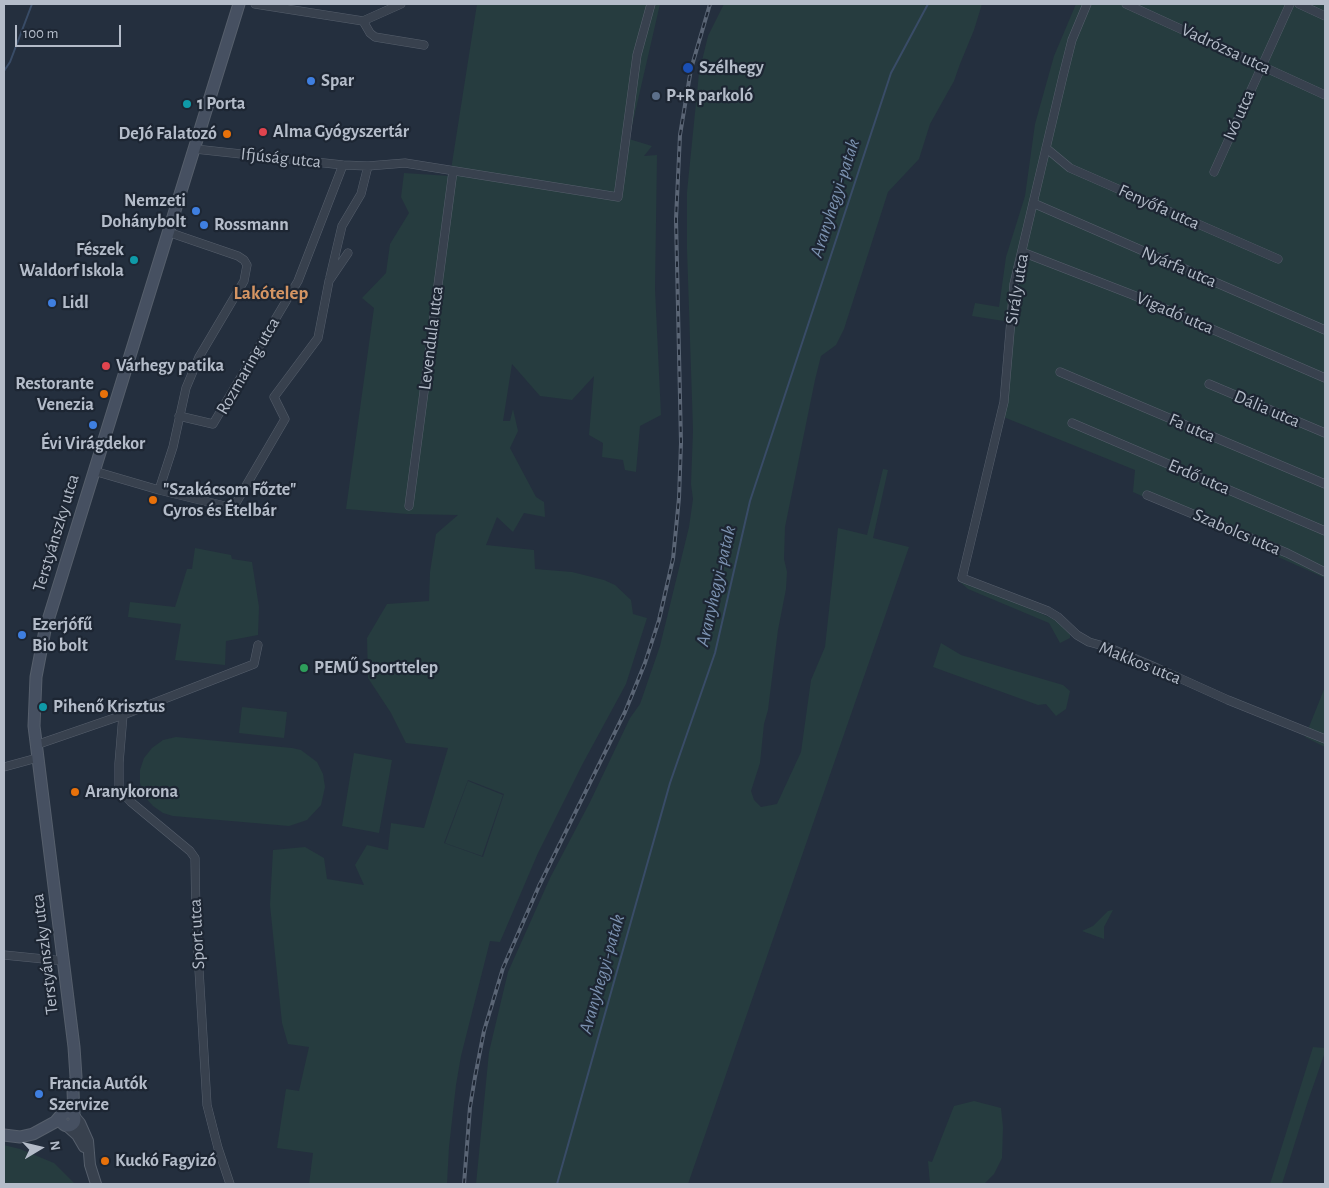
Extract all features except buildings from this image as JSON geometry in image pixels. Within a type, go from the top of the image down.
[{"type":"main road","name":"Terstyánszky utca","points":[[67,1118],[76,1065],[37,758],[33,707],[40,650],[239,4]]},
{"type":"main road","points":[[4,1135],[20,1136],[33,1134],[67,1118]]},
{"type":"street","points":[[255,4],[363,21],[401,4]]},
{"type":"street","name":"Ifjúság utca","points":[[195,149],[343,165],[368,166],[405,163],[618,197],[637,55],[651,4]]},
{"type":"street","name":"Sirály utca","points":[[962,578],[1004,402],[1014,284],[1072,40],[1088,4]]},
{"type":"street","name":"Vadrózsa utca","points":[[1126,4],[1325,95]]},
{"type":"street","name":"Ivó utca","points":[[1214,172],[1290,4]]},
{"type":"street","points":[[1299,4],[1325,16]]},
{"type":"street","points":[[363,21],[370,33],[375,37],[424,45]]},
{"type":"street","name":"Fenyőfa utca","points":[[1046,148],[1070,168],[1278,259]]},
{"type":"street","name":"Rozmaring utca","points":[[180,416],[214,424],[298,281],[343,165]]},
{"type":"street","points":[[94,471],[159,490],[233,508],[285,419],[274,397],[318,338],[328,281],[342,226],[360,194],[368,166]]},
{"type":"street","name":"Levendula utca","points":[[409,506],[453,171]]},
{"type":"street","name":"Nyárfa utca","points":[[1033,203],[1325,330]]},
{"type":"street","points":[[159,490],[173,447],[186,388],[199,357],[244,281],[247,265],[238,256],[168,232]]},
{"type":"street","name":"Vigadó utca","points":[[1022,252],[1133,295],[1325,378]]},
{"type":"street","points":[[328,281],[348,253]]},
{"type":"street","name":"Fa utca","points":[[1060,372],[1325,484]]},
{"type":"street","name":"Dália utca","points":[[1208,384],[1325,433]]},
{"type":"street","name":"Erdő utca","points":[[1072,423],[1325,531]]},
{"type":"street","name":"Szabolcs utca","points":[[1147,495],[1287,553],[1325,572]]},
{"type":"street","name":"Makkos utca","points":[[962,578],[1048,611],[1088,642],[1114,650],[1228,700],[1325,739]]},
{"type":"street","points":[[36,745],[123,715],[254,664],[258,645]]},
{"type":"street","name":"Sport utca","points":[[123,715],[119,789],[131,802],[190,851],[195,858],[196,918],[208,1105],[218,1148],[230,1184]]},
{"type":"street","points":[[4,767],[37,758]]},
{"type":"street","points":[[4,955],[64,962]]},
{"type":"street","points":[[67,1118],[80,1124],[88,1141],[90,1164],[96,1184]]},
{"type":"green space","points":[[477,4],[660,4],[629,139],[652,146],[644,156],[657,155],[655,289],[661,415],[640,426],[636,472],[625,470],[623,460],[602,457],[603,443],[589,435],[594,376],[572,400],[540,396],[512,364],[503,421],[510,421],[513,409],[518,431],[510,448],[536,497],[544,502],[545,517],[524,513],[513,532],[497,517],[486,545],[534,550],[535,569],[572,572],[604,580],[615,585],[631,600],[633,614],[647,618],[626,684],[582,765],[538,853],[500,942],[490,941],[461,1056],[449,1147],[447,1184],[309,1184],[313,1153],[277,1148],[286,1089],[299,1091],[309,1047],[288,1044],[282,1023],[270,905],[273,850],[305,847],[324,858],[327,879],[364,885],[355,865],[367,845],[388,850],[391,823],[424,828],[448,748],[406,743],[391,713],[368,678],[367,638],[387,604],[429,601],[430,572],[436,534],[458,515],[407,514],[346,509],[374,308],[362,298],[386,273],[390,244],[409,213],[401,197],[404,173],[450,176]],"holes":[[[468,780],[504,794],[483,857],[444,843]]]},
{"type":"green space","points":[[724,4],[982,4],[954,81],[930,124],[919,159],[888,192],[844,329],[836,345],[821,356],[785,527],[784,559],[787,572],[786,589],[778,630],[760,763],[751,791],[754,800],[761,807],[777,804],[801,752],[811,680],[825,647],[838,528],[867,535],[883,469],[888,470],[873,538],[909,547],[688,1184],[476,1184],[489,1052],[508,972],[550,878],[590,802],[630,718],[640,704],[660,646],[689,527],[693,499],[691,484],[693,430],[687,192],[699,73],[708,36]]},
{"type":"green space","points":[[1076,4],[1325,4],[1325,578],[1133,492],[1135,470],[1001,416],[1010,322],[972,316],[975,303],[999,307],[1006,257],[1025,196],[1035,124],[1054,56]]},
{"type":"green space","points":[[195,548],[231,555],[232,559],[252,562],[259,607],[258,635],[226,641],[225,665],[175,660],[181,624],[128,617],[130,602],[175,607],[187,569],[192,569]]},
{"type":"green space","points":[[962,578],[1060,622],[1070,634],[1070,638],[1060,643],[1049,623],[968,589],[960,582]]},
{"type":"green space","points":[[941,643],[961,655],[1063,685],[1070,691],[1066,709],[1056,716],[1046,704],[1038,705],[933,667]]},
{"type":"green space","points":[[1325,687],[1325,747],[1305,737]]},
{"type":"green space","points":[[242,707],[287,712],[284,738],[239,733]]},
{"type":"green space","points":[[176,737],[301,750],[317,762],[323,774],[325,787],[321,805],[307,820],[289,826],[173,816],[163,813],[144,796],[140,783],[140,770],[144,758],[152,748],[163,740]]},
{"type":"green space","points":[[354,753],[392,760],[379,833],[342,826]]},
{"type":"green space","points":[[468,781],[503,795],[482,856],[445,843]]},
{"type":"green space","points":[[1113,910],[1104,927],[1104,939],[1082,931],[1093,926],[1108,911]]},
{"type":"green space","points":[[1313,1047],[1325,1048],[1325,1052],[1282,1184],[1270,1184]]},
{"type":"green space","points":[[974,1101],[1001,1108],[1003,1127],[1002,1158],[994,1174],[984,1184],[930,1184],[928,1161],[932,1162],[954,1106]]},
{"type":"green space","points":[[4,1145],[20,1149],[54,1163],[75,1184],[4,1184]]},
{"type":"waterway","points":[[4,71],[10,62],[32,4]]},
{"type":"waterway","name":"Aranyhegyi-patak","points":[[557,1184],[670,783],[715,653],[750,501],[891,73],[928,4]]},
{"type":"railway","points":[[464,1184],[470,1107],[475,1077],[484,1031],[503,968],[539,886],[625,712],[645,663],[659,620],[673,559],[679,498],[681,443],[676,219],[680,135],[691,69],[710,4]]},
{"type":"place","name":"Szélhegy","points":[[688,68]]},
{"type":"place","name":"Spar","points":[[311,81]]},
{"type":"place","name":"P+R parkoló","points":[[656,96]]},
{"type":"place","name":"1 Porta","points":[[187,104]]},
{"type":"place","name":"Alma Gyógyszertár","points":[[263,132]]},
{"type":"place","name":"DeJó Falatozó","points":[[227,134]]},
{"type":"place","name":"Nemzeti Dohánybolt","points":[[196,211]]},
{"type":"place","name":"Rossmann","points":[[204,225]]},
{"type":"place","name":"Fészek Waldorf Iskola","points":[[134,260]]},
{"type":"place","name":"Lidl","points":[[52,303]]},
{"type":"place","name":"Várhegy patika","points":[[106,366]]},
{"type":"place","name":"Restorante Venezia","points":[[104,394]]},
{"type":"place","name":"Évi Virágdekor","points":[[93,425]]},
{"type":"place","name":"\"Szakácsom Főzte\" Gyros és Ételbár","points":[[153,500]]},
{"type":"place","name":"Ezerjófű Bio bolt","points":[[22,635]]},
{"type":"place","name":"PEMŰ Sporttelep","points":[[304,668]]},
{"type":"place","name":"Pihenő Krisztus","points":[[43,707]]},
{"type":"place","name":"Aranykorona","points":[[75,792]]},
{"type":"place","name":"Francia Autók Szervize","points":[[39,1094]]},
{"type":"place","name":"Kuckó Fagyizó","points":[[105,1161]]},
{"type":"district","name":"Lakótelep","points":[[271,293]]}]
